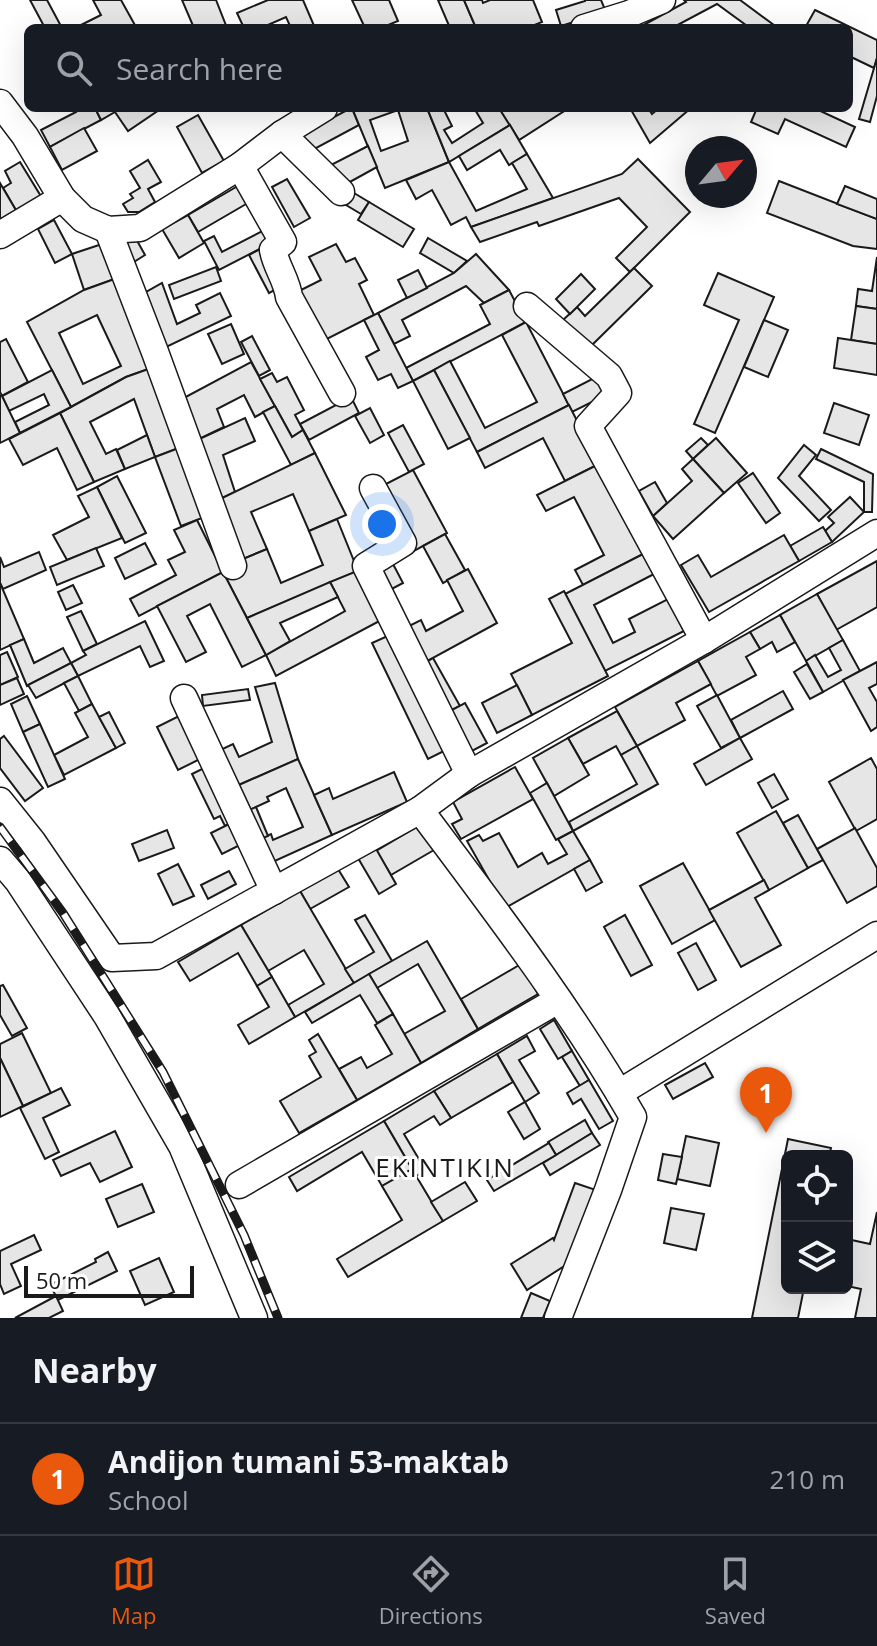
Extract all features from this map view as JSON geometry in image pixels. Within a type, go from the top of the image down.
[{"type":"street","points":[[597,24],[662,0]]},
{"type":"street","points":[[0,103],[25,136],[62,198],[83,219],[108,230],[140,228],[240,166],[315,112]]},
{"type":"street","points":[[282,134],[341,192]]},
{"type":"street","points":[[240,166],[283,242],[273,250],[289,297],[342,393]]},
{"type":"street","points":[[0,235],[62,198]]},
{"type":"street","points":[[108,230],[233,566]]},
{"type":"street","points":[[527,306],[609,376],[618,393],[588,426],[704,640]]},
{"type":"street","points":[[373,488],[403,543],[366,566],[469,774]]},
{"type":"street","points":[[0,801],[32,841],[112,958],[156,956],[420,810],[469,774],[704,640],[877,533]]},
{"type":"street","points":[[184,698],[274,891]]},
{"type":"street","points":[[420,810],[558,1000],[633,1117],[558,1318]]},
{"type":"street","points":[[0,860],[18,881],[107,1016],[182,1146],[254,1318]]},
{"type":"street","points":[[619,1093],[877,935]]},
{"type":"street","points":[[239,1185],[558,1000]]},
{"type":"building","points":[[30,0],[47,0],[60,24],[43,24]]},
{"type":"building","points":[[93,0],[121,0],[134,24],[83,24],[101,15]]},
{"type":"building","points":[[182,0],[216,0],[225,24],[192,24]]},
{"type":"building","points":[[268,0],[303,0],[313,24],[289,24],[286,17],[270,24],[242,24],[237,13]]},
{"type":"building","points":[[352,0],[389,0],[398,21],[363,24]]},
{"type":"building","points":[[438,0],[464,0],[474,24],[448,24]]},
{"type":"building","points":[[464,0],[482,0],[483,3],[490,0],[533,0],[542,22],[537,24],[474,24]]},
{"type":"building","points":[[601,0],[606,12],[560,24],[556,10],[585,1]]},
{"type":"building","points":[[684,0],[740,0],[773,24],[744,24],[717,4],[680,24],[645,24],[686,2]]},
{"type":"building","points":[[815,10],[844,24],[807,24]]},
{"type":"building","points":[[853,28],[877,40],[874,68],[853,58]]},
{"type":"building","points":[[877,58],[877,96],[870,122],[859,119]]},
{"type":"building","points":[[76,112],[97,112],[101,120],[50,147],[41,130]]},
{"type":"building","points":[[97,112],[115,112],[101,120]]},
{"type":"building","points":[[115,112],[156,112],[128,131]]},
{"type":"building","points":[[344,112],[354,112],[359,125],[307,153],[298,136]]},
{"type":"building","points":[[354,112],[392,112],[370,120],[381,151],[408,141],[399,112],[429,112],[449,162],[385,188]]},
{"type":"building","points":[[429,112],[445,112],[452,126],[444,130],[452,143],[483,123],[476,112],[502,112],[510,125],[449,162]]},
{"type":"building","points":[[502,112],[563,112],[519,140]]},
{"type":"building","points":[[632,112],[686,112],[650,143]]},
{"type":"building","points":[[755,112],[823,112],[855,127],[846,147],[785,119],[778,134],[751,122]]},
{"type":"building","points":[[198,115],[224,161],[202,173],[177,127]]},
{"type":"building","points":[[510,125],[527,154],[509,165],[500,150],[467,170],[459,156]]},
{"type":"building","points":[[84,128],[97,151],[62,170],[50,147]]},
{"type":"building","points":[[368,146],[377,167],[348,183],[325,168]]},
{"type":"building","points":[[527,154],[553,198],[471,227],[466,217],[451,225],[432,190],[416,199],[406,180],[449,162],[476,211],[527,189],[512,163]]},
{"type":"building","points":[[638,159],[690,212],[630,272],[616,258],[647,227],[619,198],[539,226],[537,222],[480,242],[471,227],[622,174]]},
{"type":"building","points":[[148,160],[161,182],[148,189],[155,202],[139,212],[128,212],[123,204],[133,198],[130,194],[140,188],[130,171]]},
{"type":"building","points":[[20,162],[42,198],[17,212],[3,188],[11,183],[5,171]]},
{"type":"building","points":[[287,179],[310,218],[294,227],[272,187]]},
{"type":"building","points":[[779,181],[877,219],[877,249],[853,246],[767,213]]},
{"type":"building","points":[[0,183],[17,212],[0,223]]},
{"type":"building","points":[[243,183],[253,200],[198,232],[188,215]]},
{"type":"building","points":[[845,186],[877,199],[877,219],[837,204]]},
{"type":"building","points":[[349,190],[369,202],[361,214],[341,202]]},
{"type":"building","points":[[369,202],[414,229],[403,247],[358,220]]},
{"type":"building","points":[[188,215],[204,243],[179,258],[162,229]]},
{"type":"building","points":[[54,220],[72,254],[55,263],[38,229]]},
{"type":"building","points":[[268,228],[275,241],[219,270],[204,241],[214,236],[222,252]]},
{"type":"building","points":[[135,237],[145,255],[129,265],[119,246]]},
{"type":"building","points":[[428,238],[467,261],[454,273],[420,253]]},
{"type":"building","points":[[108,242],[120,277],[84,290],[72,254]]},
{"type":"building","points":[[336,244],[346,262],[355,258],[367,280],[359,284],[374,315],[321,342],[295,293],[321,280],[309,257]]},
{"type":"building","points":[[262,248],[281,286],[269,293],[249,255]]},
{"type":"building","points":[[476,254],[509,290],[484,303],[466,286],[402,320],[410,336],[394,344],[378,313],[454,273]]},
{"type":"building","points":[[877,257],[877,309],[856,306],[858,289],[872,291]]},
{"type":"building","points":[[216,267],[221,281],[174,299],[169,285]]},
{"type":"building","points":[[634,268],[652,286],[590,347],[563,320],[577,307],[585,316]]},
{"type":"building","points":[[418,270],[427,288],[407,298],[398,280]]},
{"type":"building","points":[[718,273],[774,297],[715,433],[694,424],[739,320],[704,305]]},
{"type":"building","points":[[581,274],[595,289],[570,314],[556,299]]},
{"type":"building","points":[[120,277],[154,367],[126,377],[71,407],[27,322],[84,290]],"holes":[[[97,315],[121,366],[83,384],[59,333]]]},
{"type":"building","points":[[162,283],[177,324],[200,313],[196,305],[220,293],[231,316],[162,349],[139,296]]},
{"type":"building","points":[[509,290],[526,322],[413,381],[406,368],[490,324],[480,305]]},
{"type":"building","points":[[856,306],[877,309],[877,344],[851,340]]},
{"type":"building","points":[[378,313],[413,381],[398,388],[391,374],[378,380],[366,357],[379,350],[364,320]]},
{"type":"building","points":[[764,320],[788,330],[768,377],[744,367]]},
{"type":"building","points":[[526,322],[569,405],[477,452],[434,370],[450,361],[485,428],[537,402],[502,335]]},
{"type":"building","points":[[231,324],[244,354],[222,364],[208,334]]},
{"type":"building","points":[[252,336],[270,370],[259,376],[241,342]]},
{"type":"building","points":[[838,338],[877,344],[877,375],[834,368]]},
{"type":"building","points":[[6,339],[28,382],[2,396],[0,342]]},
{"type":"building","points":[[251,362],[275,406],[255,417],[244,395],[217,409],[224,427],[195,441],[180,400]]},
{"type":"building","points":[[154,367],[184,446],[155,457],[134,399],[90,422],[106,454],[116,449],[125,469],[94,482],[60,413],[126,377]]},
{"type":"building","points":[[52,370],[71,407],[20,433],[15,422],[49,405],[44,394],[9,411],[2,396]]},
{"type":"building","points":[[434,370],[470,438],[448,449],[413,381]]},
{"type":"building","points":[[272,373],[277,382],[287,377],[304,410],[295,415],[303,430],[292,437],[260,379]]},
{"type":"building","points":[[598,376],[608,394],[572,412],[563,394]]},
{"type":"building","points":[[0,396],[20,433],[0,443]]},
{"type":"building","points":[[351,397],[359,413],[309,440],[300,424]]},
{"type":"building","points":[[834,403],[869,415],[859,445],[824,433]]},
{"type":"building","points":[[569,405],[599,464],[565,481],[543,438],[485,468],[477,452]]},
{"type":"building","points":[[275,406],[292,437],[303,430],[315,453],[291,465],[263,412]]},
{"type":"building","points":[[370,408],[384,435],[370,443],[355,416]]},
{"type":"building","points":[[60,413],[94,482],[77,490],[57,448],[23,465],[9,439]]},
{"type":"building","points":[[245,418],[255,441],[223,455],[235,492],[216,501],[195,441]]},
{"type":"building","points":[[403,425],[424,464],[409,472],[388,433]]},
{"type":"building","points":[[147,435],[155,457],[125,469],[117,450]]},
{"type":"building","points":[[701,438],[708,445],[693,459],[686,451]]},
{"type":"building","points":[[716,438],[747,473],[724,493],[693,459]]},
{"type":"building","points":[[804,445],[816,455],[799,476],[831,510],[819,521],[778,478]]},
{"type":"building","points":[[184,446],[210,515],[181,526],[155,457]]},
{"type":"building","points":[[821,449],[873,474],[872,512],[864,512],[864,482],[816,459]]},
{"type":"building","points":[[315,453],[346,515],[309,531],[293,494],[251,512],[267,549],[243,559],[216,501]]},
{"type":"building","points":[[693,459],[724,493],[673,539],[653,516],[692,481],[682,469]]},
{"type":"building","points":[[599,464],[645,553],[583,585],[575,570],[604,555],[574,497],[546,511],[537,495]]},
{"type":"building","points":[[413,470],[447,533],[414,551],[384,485]]},
{"type":"building","points":[[753,473],[780,513],[766,523],[738,483]]},
{"type":"building","points":[[117,476],[146,533],[125,543],[97,487]]},
{"type":"building","points":[[655,482],[667,503],[653,516],[639,491]]},
{"type":"building","points":[[97,487],[122,538],[67,560],[53,535],[89,517],[78,496]]},
{"type":"building","points":[[850,497],[864,512],[832,542],[825,531],[834,523],[828,517]]},
{"type":"building","points":[[337,519],[358,571],[247,618],[225,576],[246,566],[243,559],[267,549],[281,583],[323,565],[309,531]]},
{"type":"building","points":[[197,520],[223,572],[139,616],[130,599],[176,575],[168,560],[185,552],[174,530]]},
{"type":"building","points":[[823,527],[832,542],[799,561],[790,546]]},
{"type":"building","points":[[445,534],[465,570],[443,583],[423,546]]},
{"type":"building","points":[[784,535],[799,561],[709,612],[681,565],[698,555],[711,577]]},
{"type":"building","points":[[145,543],[156,564],[125,579],[115,558]]},
{"type":"building","points":[[96,548],[104,566],[57,585],[50,567]]},
{"type":"building","points":[[39,552],[46,570],[3,589],[0,583],[0,557],[4,567]]},
{"type":"building","points":[[645,553],[656,573],[594,605],[613,643],[635,632],[629,619],[668,599],[684,631],[605,671],[565,594]]},
{"type":"building","points":[[877,561],[877,607],[836,630],[817,594]]},
{"type":"building","points":[[393,564],[403,583],[388,591],[378,573]]},
{"type":"building","points":[[362,569],[387,617],[276,676],[266,655],[345,611],[330,582]]},
{"type":"building","points":[[468,569],[497,623],[422,664],[403,629],[421,620],[426,631],[463,611],[447,580]]},
{"type":"building","points":[[223,572],[266,655],[242,667],[210,604],[187,616],[206,652],[186,662],[157,606]]},
{"type":"building","points":[[330,582],[338,597],[280,623],[290,641],[266,655],[247,618]]},
{"type":"building","points":[[0,583],[24,639],[0,650]]},
{"type":"building","points":[[73,585],[82,603],[66,610],[58,592]]},
{"type":"building","points":[[564,591],[608,676],[532,715],[511,674],[572,643],[549,599]]},
{"type":"building","points":[[817,594],[843,640],[806,661],[780,615]]},
{"type":"building","points":[[81,611],[97,644],[83,651],[67,617]]},
{"type":"building","points":[[780,615],[795,642],[777,652],[772,642],[760,649],[750,632]]},
{"type":"building","points":[[145,621],[164,661],[150,667],[140,646],[78,676],[71,663],[86,655],[83,651]]},
{"type":"building","points":[[750,632],[760,649],[746,657],[756,675],[717,696],[698,661]]},
{"type":"building","points":[[392,634],[448,749],[428,759],[372,643]]},
{"type":"building","points":[[24,639],[34,663],[63,648],[71,663],[27,686],[10,645]]},
{"type":"building","points":[[843,640],[860,671],[823,692],[806,661],[815,655],[828,677],[841,670],[829,648]]},
{"type":"building","points":[[7,652],[18,677],[0,685],[0,655]]},
{"type":"building","points":[[433,658],[460,706],[448,712],[422,664]]},
{"type":"building","points":[[698,661],[711,684],[676,703],[685,720],[637,746],[615,707]]},
{"type":"building","points":[[877,662],[877,684],[869,688],[877,702],[877,727],[871,731],[843,680]]},
{"type":"building","points":[[71,663],[78,676],[36,698],[28,685]]},
{"type":"building","points":[[807,664],[823,692],[810,699],[794,672]]},
{"type":"building","points":[[78,676],[92,704],[79,711],[64,683]]},
{"type":"building","points":[[17,678],[24,694],[0,705],[0,685]]},
{"type":"building","points":[[275,683],[298,759],[232,788],[216,752],[233,744],[239,757],[272,742],[255,687]]},
{"type":"building","points":[[517,685],[532,715],[497,733],[482,703]]},
{"type":"building","points":[[248,689],[250,700],[203,706],[202,695]]},
{"type":"building","points":[[783,691],[793,709],[740,738],[731,720]]},
{"type":"building","points":[[717,695],[740,738],[721,748],[697,706]]},
{"type":"building","points":[[27,696],[40,724],[23,732],[11,704]]},
{"type":"building","points":[[465,703],[487,743],[470,752],[448,712]]},
{"type":"building","points":[[92,704],[116,748],[64,775],[54,755],[88,737],[75,713]]},
{"type":"building","points":[[617,711],[637,746],[621,755],[616,746],[583,764],[568,738]]},
{"type":"building","points":[[109,712],[125,743],[116,748],[99,717]]},
{"type":"building","points":[[185,713],[206,756],[178,770],[157,727]]},
{"type":"building","points":[[40,724],[65,779],[48,787],[23,732]]},
{"type":"building","points":[[4,736],[43,788],[25,801],[0,768],[0,739]]},
{"type":"building","points":[[568,738],[589,775],[554,796],[533,758]]},
{"type":"building","points":[[740,738],[752,759],[706,785],[694,764]]},
{"type":"building","points":[[637,746],[658,784],[573,831],[569,822],[637,784],[621,755]]},
{"type":"building","points":[[871,758],[877,769],[877,819],[856,831],[829,782]]},
{"type":"building","points":[[298,759],[332,835],[266,865],[255,841],[271,834],[273,840],[303,827],[286,788],[267,797],[269,801],[243,813],[232,788]]},
{"type":"building","points":[[210,765],[237,820],[225,826],[220,816],[214,819],[192,774]]},
{"type":"building","points":[[515,767],[533,799],[461,839],[452,824],[462,819],[453,802]]},
{"type":"building","points":[[394,772],[407,802],[332,835],[314,795],[329,788],[333,799]]},
{"type":"building","points":[[774,774],[788,799],[772,808],[758,783]]},
{"type":"building","points":[[547,783],[573,831],[556,840],[530,793]]},
{"type":"building","points":[[256,807],[268,836],[255,841],[243,813]]},
{"type":"building","points":[[776,811],[808,868],[769,890],[737,833]]},
{"type":"building","points":[[798,815],[823,860],[808,868],[783,823]]},
{"type":"building","points":[[237,820],[248,841],[222,854],[211,833]]},
{"type":"building","points":[[420,825],[434,850],[391,875],[376,851]]},
{"type":"building","points":[[855,828],[877,868],[877,886],[847,903],[817,849]]},
{"type":"building","points":[[167,830],[174,848],[139,861],[132,844]]},
{"type":"building","points":[[573,831],[590,860],[505,908],[467,841],[479,835],[483,841],[499,833],[518,867],[542,853],[548,864],[567,854],[558,839]]},
{"type":"building","points":[[375,847],[396,884],[379,894],[358,858]]},
{"type":"building","points":[[590,860],[602,882],[586,891],[574,869]]},
{"type":"building","points":[[683,863],[715,920],[672,944],[640,886]]},
{"type":"building","points":[[178,864],[194,896],[173,905],[158,874]]},
{"type":"building","points":[[338,869],[349,887],[310,909],[300,891]]},
{"type":"building","points":[[229,871],[236,884],[208,899],[201,885]]},
{"type":"building","points":[[764,880],[769,890],[755,898],[781,945],[741,967],[709,910]]},
{"type":"building","points":[[300,891],[354,983],[295,1017],[288,1005],[324,984],[304,950],[268,971],[241,925]]},
{"type":"building","points":[[365,915],[392,961],[354,983],[345,969],[374,952],[355,920]]},
{"type":"building","points":[[625,915],[652,965],[631,976],[604,927]]},
{"type":"building","points":[[241,925],[272,977],[257,986],[238,953],[190,981],[178,962]]},
{"type":"building","points":[[427,941],[478,1029],[421,1063],[404,1034],[445,1011],[418,964],[377,988],[369,974]]},
{"type":"building","points":[[696,943],[716,980],[698,990],[678,953]]},
{"type":"building","points":[[521,964],[538,994],[478,1029],[461,999]]},
{"type":"building","points":[[369,974],[393,1014],[377,1023],[360,995],[312,1023],[305,1012]]},
{"type":"building","points":[[272,977],[295,1017],[249,1044],[238,1025],[269,1007],[257,986]]},
{"type":"building","points":[[3,985],[27,1028],[12,1036],[0,1015],[0,986]]},
{"type":"building","points":[[393,1014],[421,1063],[357,1100],[339,1069],[361,1057],[367,1068],[392,1054],[375,1025]]},
{"type":"building","points":[[554,1020],[572,1051],[558,1059],[540,1029]]},
{"type":"building","points":[[22,1033],[51,1093],[23,1106],[0,1058],[0,1044]]},
{"type":"building","points":[[318,1034],[357,1100],[299,1133],[280,1101],[321,1077],[309,1056],[316,1052],[309,1040]]},
{"type":"building","points":[[527,1036],[535,1051],[519,1060],[539,1093],[525,1102],[497,1054]]},
{"type":"building","points":[[572,1051],[589,1080],[580,1086],[562,1057]]},
{"type":"building","points":[[497,1054],[513,1082],[451,1118],[434,1091]]},
{"type":"building","points":[[0,1058],[23,1106],[0,1117]]},
{"type":"building","points":[[705,1063],[713,1077],[673,1099],[665,1085]]},
{"type":"building","points":[[589,1080],[613,1121],[599,1129],[581,1099],[573,1104],[567,1093]]},
{"type":"building","points":[[61,1088],[70,1105],[43,1118],[59,1152],[45,1159],[20,1108]]},
{"type":"building","points":[[434,1091],[451,1118],[440,1125],[434,1116],[404,1134],[426,1171],[416,1176],[384,1121]]},
{"type":"building","points":[[525,1102],[540,1129],[524,1139],[508,1112]]},
{"type":"building","points":[[585,1120],[592,1133],[556,1155],[548,1142]]},
{"type":"building","points":[[384,1121],[412,1169],[382,1186],[362,1152],[297,1191],[289,1177]]},
{"type":"building","points":[[115,1131],[132,1167],[100,1182],[90,1163],[61,1176],[53,1160]]},
{"type":"building","points":[[592,1133],[600,1145],[550,1175],[543,1163]]},
{"type":"building","points":[[686,1136],[719,1143],[710,1186],[677,1179]]},
{"type":"building","points":[[788,1139],[831,1148],[830,1150],[786,1150]]},
{"type":"building","points":[[549,1143],[556,1155],[494,1191],[487,1180]]},
{"type":"building","points":[[663,1154],[682,1157],[676,1184],[658,1180]]},
{"type":"building","points":[[412,1169],[443,1221],[348,1277],[337,1259],[402,1220],[382,1186]]},
{"type":"building","points":[[781,1174],[781,1294],[803,1294],[798,1318],[752,1318]]},
{"type":"building","points":[[465,1182],[477,1201],[443,1221],[431,1202]]},
{"type":"building","points":[[575,1183],[596,1190],[569,1263],[527,1290],[511,1264],[554,1240]]},
{"type":"building","points":[[142,1184],[154,1212],[118,1227],[106,1199]]},
{"type":"building","points":[[671,1208],[704,1214],[696,1250],[664,1243]]},
{"type":"building","points":[[877,1212],[877,1318],[855,1318],[861,1289],[853,1287],[853,1240],[870,1244]]},
{"type":"building","points":[[34,1235],[41,1250],[11,1264],[21,1286],[4,1294],[0,1284],[0,1251]]},
{"type":"building","points":[[108,1252],[117,1271],[58,1300],[50,1285],[96,1262],[95,1259]]},
{"type":"building","points":[[159,1258],[174,1292],[145,1305],[130,1271]]},
{"type":"building","points":[[531,1293],[550,1301],[543,1318],[521,1318]]},
{"type":"building","points":[[56,1296],[63,1311],[49,1318],[15,1318]]},
{"type":"railway","points":[[0,827],[63,913],[163,1072],[244,1235],[278,1318]]},
{"type":"place","name":"Andijon tumani 53-maktab","points":[[766,1133]]},
{"type":"district","name":"EKINTIKIN","points":[[445,1167]]}]
